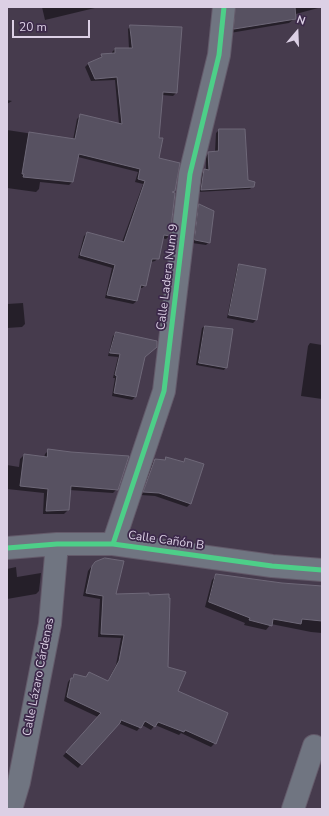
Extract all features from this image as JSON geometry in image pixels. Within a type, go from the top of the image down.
[{"type":"street","name":"Calle Ladera Num 9","points":[[113,544],[164,391],[190,174],[220,55],[224,7]]},
{"type":"street","name":"Calle Cañón B","points":[[7,548],[57,544],[113,544],[272,566],[322,570]]},
{"type":"street","name":"Calle Lázaro Cárdenas","points":[[11,809],[18,782],[50,624],[57,544]]},
{"type":"street","points":[[293,809],[314,746]]},
{"type":"building","points":[[236,7],[295,7],[296,19],[234,29]]},
{"type":"building","points":[[130,25],[182,27],[177,93],[163,92],[159,138],[163,138],[159,158],[180,163],[175,191],[172,192],[175,193],[170,236],[164,235],[159,259],[152,259],[146,286],[141,285],[137,301],[107,295],[115,265],[80,255],[87,232],[124,242],[145,181],[138,179],[140,169],[79,154],[73,182],[23,177],[24,174],[22,174],[29,132],[75,139],[80,114],[122,124],[117,77],[95,79],[88,63],[102,57],[101,54],[115,53],[115,48],[132,48]]},
{"type":"building","points":[[219,129],[245,129],[248,180],[255,182],[254,187],[201,190],[204,169],[209,170],[208,152],[218,151]]},
{"type":"building","points":[[199,204],[214,211],[210,243],[195,240]]},
{"type":"building","points":[[239,264],[266,269],[257,320],[229,315]]},
{"type":"building","points":[[205,326],[233,329],[227,368],[199,363]]},
{"type":"building","points":[[116,332],[157,341],[157,347],[145,357],[136,397],[114,393],[117,376],[115,375],[120,354],[110,353]]},
{"type":"building","points":[[48,449],[129,456],[118,490],[71,486],[69,510],[46,511],[48,489],[20,486],[24,454],[47,457]]},
{"type":"building","points":[[166,457],[184,462],[185,458],[204,464],[191,504],[159,493],[143,492],[155,459],[165,460]]},
{"type":"building","points":[[105,558],[124,561],[116,594],[169,594],[168,667],[186,672],[178,691],[228,713],[216,744],[185,730],[184,732],[158,722],[155,727],[145,721],[141,728],[121,720],[120,723],[82,765],[66,752],[101,713],[67,697],[71,678],[73,678],[74,674],[86,677],[89,672],[108,681],[119,661],[124,635],[101,634],[103,596],[86,593],[92,566],[95,562]]},
{"type":"building","points":[[216,574],[282,583],[322,586],[322,621],[302,619],[301,624],[273,619],[272,626],[249,620],[250,618],[209,602]]},
{"type":"cycle path","points":[[113,544],[164,391],[190,174],[219,55],[224,7]]},
{"type":"cycle path","points":[[7,548],[57,544],[113,544],[272,566],[322,570]]}]
